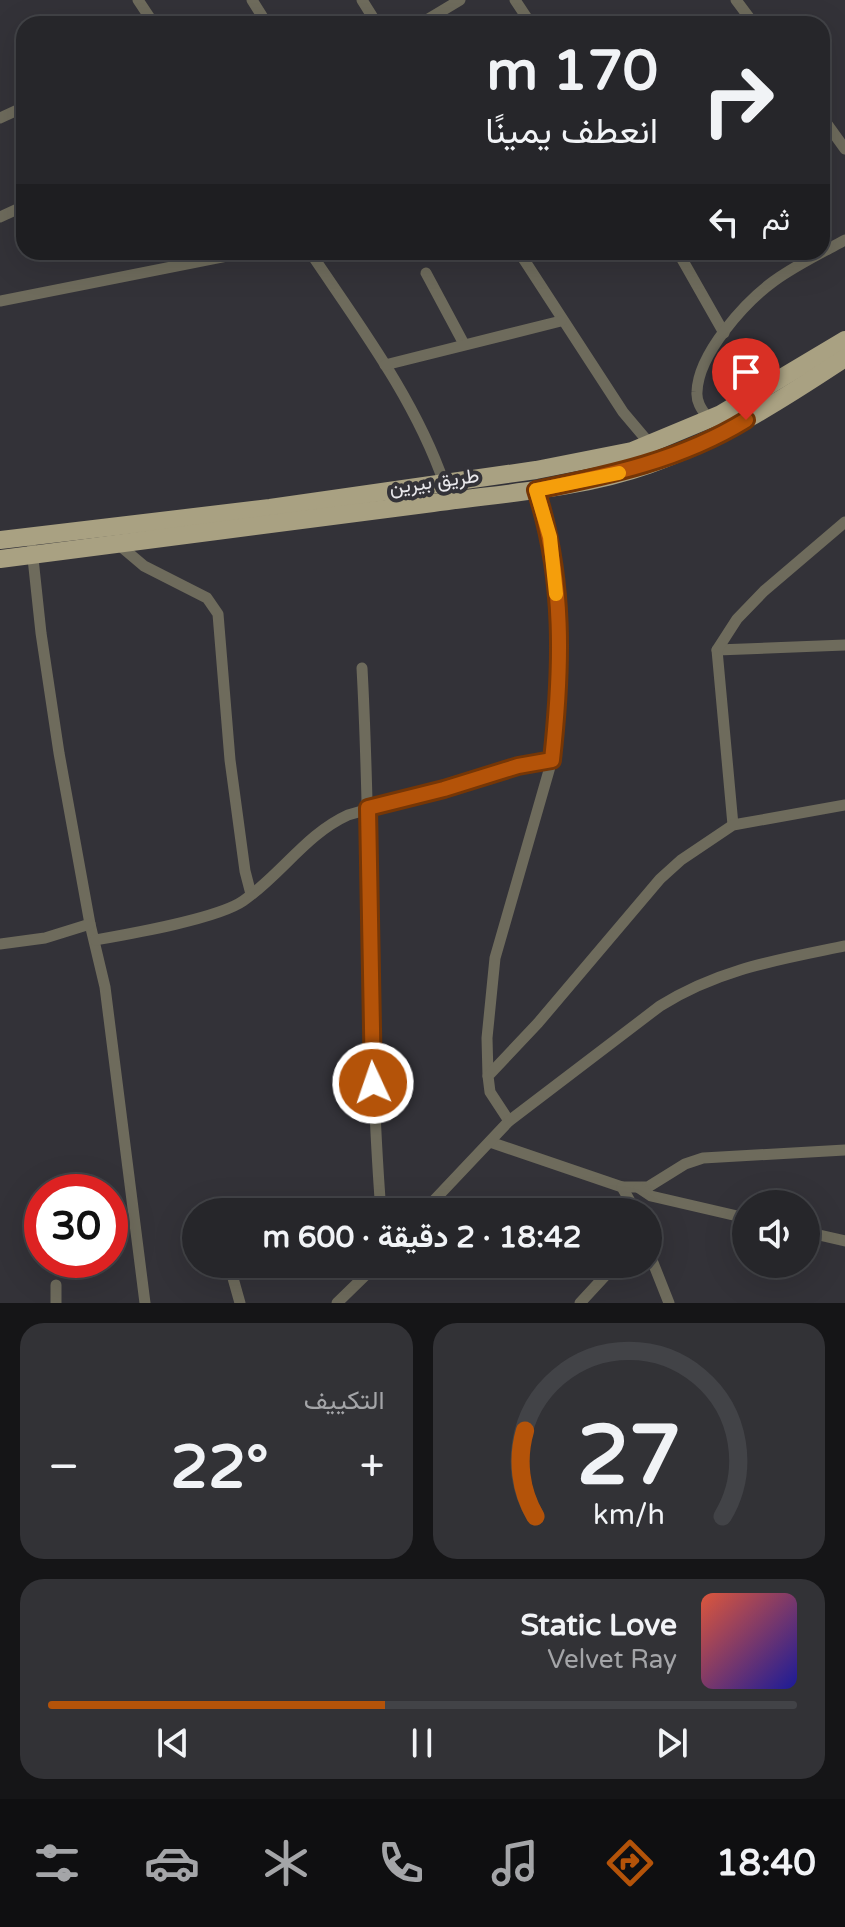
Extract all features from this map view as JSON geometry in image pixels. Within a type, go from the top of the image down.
[{"type":"main road","name":"طريق بيرين","points":[[0,540],[32,546],[118,544],[337,508],[444,483],[573,464],[632,451],[709,420],[845,340]]},
{"type":"main road","name":"طريق بيرين","points":[[0,559],[32,546],[337,508],[536,490],[616,474],[691,448],[728,431],[845,358]]},
{"type":"street","points":[[433,16],[460,0]]},
{"type":"street","points":[[830,128],[845,149]]},
{"type":"street","points":[[0,301],[207,260]]},
{"type":"street","points":[[315,260],[385,365],[432,447],[444,483]]},
{"type":"street","points":[[524,260],[623,412],[650,444]]},
{"type":"street","points":[[683,260],[724,333]]},
{"type":"street","points":[[709,420],[699,406],[697,391],[703,370],[724,333],[771,283],[811,260]]},
{"type":"street","points":[[426,273],[464,344]]},
{"type":"street","points":[[385,365],[561,321]]},
{"type":"street","points":[[509,1121],[490,1092],[488,1076],[487,1038],[495,958],[552,760],[560,671],[560,636],[550,537],[536,490]]},
{"type":"street","points":[[733,825],[717,650],[746,609],[845,522]]},
{"type":"street","points":[[118,544],[144,566],[207,598],[218,614],[230,760],[251,894]]},
{"type":"street","points":[[32,546],[59,753],[90,924],[105,987],[145,1303]]},
{"type":"street","points":[[717,650],[845,645]]},
{"type":"street","points":[[362,668],[372,954],[370,1019],[380,1198]]},
{"type":"street","points":[[95,940],[237,904],[326,827],[348,815],[518,766],[552,760]]},
{"type":"street","points":[[488,1076],[538,1023],[660,879],[681,860],[733,825],[845,805]]},
{"type":"street","points":[[0,944],[45,938],[90,924]]},
{"type":"street","points":[[436,1198],[509,1121],[682,992],[726,973],[764,962],[845,946]]},
{"type":"street","points":[[490,1142],[622,1187],[639,1188],[648,1187],[685,1164],[703,1158],[845,1150]]},
{"type":"street","points":[[622,1187],[628,1198]]},
{"type":"street","points":[[639,1188],[651,1196],[732,1215]]},
{"type":"street","points":[[820,1235],[845,1241]]},
{"type":"street","points":[[233,1278],[240,1303]]},
{"type":"street","points":[[337,1303],[363,1278]]},
{"type":"street","points":[[580,1303],[603,1278]]},
{"type":"street","points":[[659,1278],[669,1303]]},
{"type":"street","points":[[56,1285],[56,1303]]},
{"type":"slow traffic","points":[[556,594],[550,537],[536,490],[619,473]]},
{"type":"route","points":[[373,1083],[368,808],[518,766],[552,760],[560,636],[550,537],[536,490],[647,465],[691,448],[746,420]]}]
